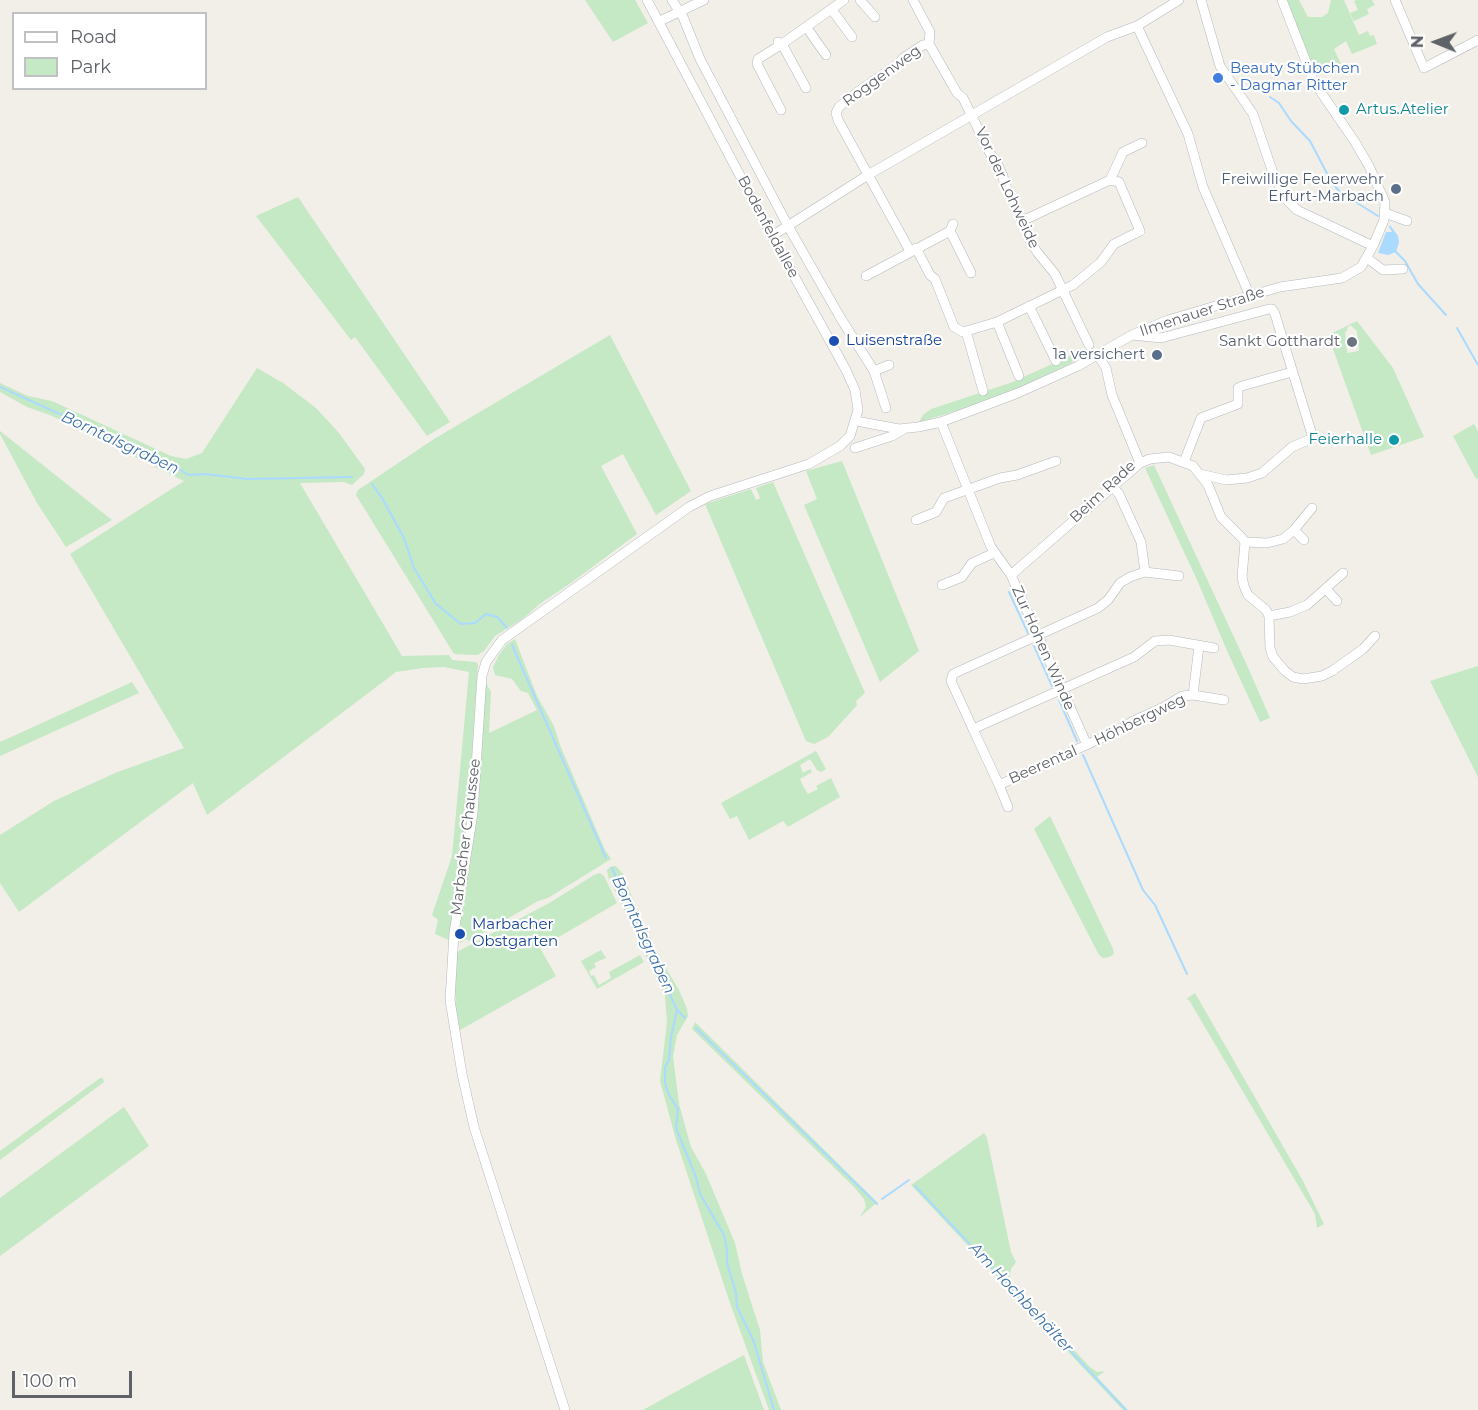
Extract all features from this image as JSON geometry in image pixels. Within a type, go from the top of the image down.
[{"type":"street","name":"Bodenfeldallee","points":[[647,0],[846,370],[855,390],[858,410],[856,421]]},
{"type":"street","name":"Bodenfeldallee","points":[[672,0],[680,12],[700,59],[788,226],[874,371],[886,408]]},
{"type":"street","points":[[660,21],[704,0]]},
{"type":"street","points":[[781,110],[756,62],[779,43],[807,28],[844,0]]},
{"type":"street","points":[[860,0],[874,17]]},
{"type":"street","name":"Vor der Lohweide","points":[[913,0],[930,32],[929,44],[957,93],[963,98],[1004,176],[1004,182],[1031,244],[1055,274],[1089,345]]},
{"type":"street","points":[[772,236],[868,175],[1107,37],[1137,27],[1179,0]]},
{"type":"street","points":[[1201,0],[1220,66],[1253,114],[1273,173],[1285,198],[1297,210],[1373,246]]},
{"type":"street","points":[[1282,0],[1314,82],[1355,142],[1385,202],[1385,213],[1367,258],[1383,270],[1403,269]]},
{"type":"street","points":[[1395,0],[1424,68],[1478,40]]},
{"type":"street","points":[[832,10],[852,37]]},
{"type":"street","points":[[1137,27],[1188,134],[1203,187],[1250,296]]},
{"type":"street","points":[[807,28],[826,55]]},
{"type":"street","points":[[779,43],[806,88]]},
{"type":"street","name":"Roggenweg","points":[[868,175],[838,120],[837,111],[856,93],[903,58],[923,45],[929,44]]},
{"type":"street","points":[[714,126],[731,118]]},
{"type":"street","points":[[1110,180],[1123,152],[1142,143]]},
{"type":"street","points":[[868,175],[913,250],[935,279],[954,327],[960,332],[997,322],[1080,281],[1101,262],[1114,244],[1140,231],[1119,182],[1110,180],[1022,221]]},
{"type":"street","points":[[1385,213],[1407,221]]},
{"type":"street","points":[[866,276],[952,228],[971,273]]},
{"type":"street","name":"Ilmenauer Straße","points":[[855,448],[892,436],[904,429],[941,422],[1018,393],[1078,366],[1132,335],[1180,316],[1292,284],[1342,278],[1360,267],[1367,258]]},
{"type":"street","points":[[1029,306],[1056,361]]},
{"type":"street","points":[[1132,335],[1161,338],[1272,309],[1275,314],[1313,438],[1292,447],[1268,468],[1252,477],[1231,480],[1200,474]]},
{"type":"street","points":[[822,327],[840,317]]},
{"type":"street","points":[[997,322],[1019,376]]},
{"type":"street","points":[[966,331],[983,391]]},
{"type":"street","name":"Beim Rade","points":[[1011,575],[1140,463],[1112,395],[1106,368],[1098,355]]},
{"type":"street","points":[[874,371],[889,365]]},
{"type":"street","points":[[1184,462],[1201,418],[1238,404],[1238,388],[1292,370]]},
{"type":"street","name":"Ilmenauer Straße","points":[[856,421],[904,429]]},
{"type":"street","name":"Marbacher Chaussee","points":[[565,1410],[474,1127],[462,1074],[450,1000],[454,933],[472,813],[482,676],[486,662],[502,640],[689,507],[710,496],[809,464],[825,456],[850,436],[856,421]]},
{"type":"street","name":"Zur Hohen Winde","points":[[941,422],[994,553],[1011,575],[1087,745]]},
{"type":"street","points":[[1140,463],[1164,457],[1193,466],[1208,486],[1221,517],[1245,542],[1272,543],[1288,537],[1312,508]]},
{"type":"street","points":[[916,520],[936,512],[944,498],[1056,461]]},
{"type":"street","points":[[1112,486],[1119,494],[1141,542],[1145,572]]},
{"type":"street","points":[[1294,530],[1304,540]]},
{"type":"street","points":[[1245,542],[1242,577],[1244,586],[1248,595],[1263,607],[1269,616],[1270,648],[1273,657],[1285,671],[1303,679],[1322,676],[1363,649],[1375,636]]},
{"type":"street","points":[[942,585],[962,577],[972,563],[994,553]]},
{"type":"street","points":[[1038,636],[1098,608],[1108,600],[1124,580],[1145,572],[1179,576]]},
{"type":"street","points":[[1269,616],[1302,608],[1343,573]]},
{"type":"street","points":[[1326,589],[1337,601]]},
{"type":"street","name":"Beerental","points":[[1008,807],[951,681],[952,674],[1038,636]]},
{"type":"street","points":[[973,729],[1134,657],[1155,641],[1169,640],[1214,648]]},
{"type":"street","name":"Höhbergweg","points":[[1193,695],[1199,646]]},
{"type":"street","name":"Höhbergweg","points":[[1087,745],[1164,707],[1179,697],[1193,695],[1224,700]]},
{"type":"street","name":"Beerental","points":[[999,785],[1087,745]]},
{"type":"green space","points":[[585,0],[635,0],[648,23],[613,42]]},
{"type":"green space","points":[[1287,0],[1299,0],[1308,17],[1322,17],[1328,13],[1331,0],[1344,0],[1359,35],[1368,31],[1370,36],[1374,35],[1377,44],[1352,54],[1346,41],[1334,49],[1341,64],[1317,75]]},
{"type":"green space","points":[[1372,0],[1375,5],[1367,9],[1369,14],[1354,21],[1350,13],[1358,10],[1354,1]]},
{"type":"green space","points":[[298,197],[450,422],[427,436],[355,337],[351,340],[256,216]]},
{"type":"green space","points":[[1357,321],[1393,368],[1424,437],[1371,455],[1328,335]],"holes":[[[1350,325],[1357,331],[1359,351],[1347,353],[1345,332]]]},
{"type":"green space","points":[[610,335],[691,491],[656,515],[623,454],[601,466],[637,534],[521,620],[495,636],[484,651],[477,655],[454,654],[356,495],[358,490],[434,439]]},
{"type":"green space","points":[[1090,347],[1093,352],[1019,389],[919,422],[923,415],[931,409],[1010,383]]},
{"type":"green space","points":[[257,368],[283,383],[316,408],[339,433],[365,469],[364,474],[352,485],[344,482],[300,483],[402,656],[449,655],[452,660],[476,662],[478,665],[468,813],[462,840],[449,940],[435,934],[438,920],[432,915],[452,856],[469,672],[444,667],[396,672],[207,815],[193,783],[19,912],[0,883],[0,835],[54,801],[115,773],[184,748],[70,554],[184,481],[50,415],[27,407],[0,392],[0,383],[28,396],[52,401],[171,456],[186,459],[202,453]]},
{"type":"green space","points":[[1474,424],[1478,431],[1478,478],[1476,479],[1453,436]]},
{"type":"green space","points":[[0,431],[112,520],[66,547],[37,503]]},
{"type":"green space","points":[[842,461],[919,651],[880,682],[804,505],[817,499],[806,471]]},
{"type":"green space","points":[[1154,465],[1270,718],[1260,722],[1228,653],[1145,468]]},
{"type":"green space","points":[[773,482],[865,693],[828,737],[814,744],[806,741],[705,504],[751,489],[756,500],[760,498],[756,488]]},
{"type":"green space","points":[[515,639],[537,696],[554,726],[605,850],[611,859],[548,898],[538,901],[469,941],[466,939],[460,943],[462,927],[460,924],[477,812],[486,683],[491,692],[489,733],[537,710],[528,693],[521,691],[512,679],[495,675],[493,667],[499,655],[507,644]]},
{"type":"green space","points":[[1478,666],[1478,777],[1430,681]]},
{"type":"green space","points":[[132,682],[139,693],[0,756],[0,742]]},
{"type":"green space","points":[[816,751],[826,769],[821,772],[817,770],[810,759],[800,765],[803,773],[810,769],[812,772],[800,779],[803,786],[808,794],[818,789],[816,786],[831,778],[840,797],[788,827],[783,821],[749,840],[737,816],[730,819],[721,803]]},
{"type":"green space","points":[[1050,816],[1113,949],[1114,954],[1109,957],[1103,958],[1099,955],[1034,829]]},
{"type":"green space","points":[[616,866],[623,874],[638,912],[687,1009],[688,1016],[677,1035],[673,1056],[679,1104],[691,1147],[706,1174],[735,1243],[742,1274],[760,1330],[763,1362],[781,1410],[769,1410],[730,1303],[676,1140],[660,1081],[667,1022],[665,996],[608,876],[607,870]]},
{"type":"green space","points":[[600,873],[604,876],[617,903],[540,948],[556,976],[460,1030],[455,988],[457,952]]},
{"type":"green space","points":[[601,950],[606,958],[594,963],[596,967],[589,971],[599,985],[611,978],[609,972],[640,955],[644,962],[597,989],[581,961]]},
{"type":"green space","points":[[1195,993],[1303,1181],[1324,1224],[1317,1228],[1315,1214],[1189,1000],[1186,999]]},
{"type":"green space","points":[[695,1022],[877,1202],[874,1205],[860,1217],[866,1207],[864,1199],[854,1187],[692,1029]]},
{"type":"green space","points":[[103,1078],[104,1082],[0,1160],[0,1151]]},
{"type":"green space","points":[[124,1107],[149,1146],[0,1256],[0,1198]]},
{"type":"green space","points":[[984,1133],[987,1138],[1011,1252],[1016,1262],[1011,1269],[1009,1281],[1090,1367],[1097,1372],[1105,1371],[1097,1377],[1128,1410],[1123,1410],[911,1185]]},
{"type":"green space","points":[[744,1355],[764,1410],[643,1410],[699,1379]]},
{"type":"water","points":[[1390,225],[1398,236],[1396,252],[1388,255],[1378,253],[1386,232],[1392,232]]},
{"type":"waterway","points":[[1270,97],[1279,103],[1291,121],[1310,141],[1332,183],[1340,192],[1378,216]]},
{"type":"waterway","points":[[1394,250],[1405,261],[1418,284],[1446,315]]},
{"type":"waterway","points":[[1457,328],[1478,365]]},
{"type":"waterway","name":"Borntalsgraben","points":[[0,387],[172,465],[189,475],[205,474],[248,479],[352,477]]},
{"type":"waterway","name":"Borntalsgraben","points":[[372,484],[404,538],[414,568],[436,604],[461,624],[475,623],[486,614],[497,617],[507,628]]},
{"type":"waterway","points":[[1009,592],[1028,633]]},
{"type":"waterway","name":"Borntalsgraben","points":[[512,645],[606,858]]},
{"type":"waterway","points":[[1034,646],[1052,686]]},
{"type":"waterway","points":[[1059,700],[1077,741]]},
{"type":"waterway","points":[[1083,755],[1143,890],[1155,905],[1187,974]]},
{"type":"waterway","name":"Borntalsgraben","points":[[612,868],[677,1010],[669,1060],[665,1067],[665,1083],[678,1109],[676,1128],[696,1177],[700,1194],[724,1235],[727,1263],[736,1293],[737,1307],[754,1342],[774,1410]]},
{"type":"waterway","name":"Am Hochbehälter","points":[[677,1010],[685,1018]]},
{"type":"waterway","name":"Am Hochbehälter","points":[[696,1028],[877,1204]]},
{"type":"waterway","name":"Am Hochbehälter","points":[[882,1199],[909,1180]]},
{"type":"waterway","name":"Am Hochbehälter","points":[[915,1186],[1126,1410]]},
{"type":"place","name":"Beauty Stübchen - Dagmar Ritter","points":[[1218,78]]},
{"type":"place","name":"Artus.Atelier","points":[[1344,110]]},
{"type":"place","name":"Freiwillige Feuerwehr Erfurt-Marbach","points":[[1396,189]]},
{"type":"place","name":"Luisenstraße","points":[[834,341]]},
{"type":"place","name":"Sankt Gotthardt","points":[[1352,342]]},
{"type":"place","name":"1a versichert","points":[[1157,355]]},
{"type":"place","name":"Feierhalle","points":[[1394,440]]},
{"type":"place","name":"Marbacher Obstgarten","points":[[460,934]]}]
